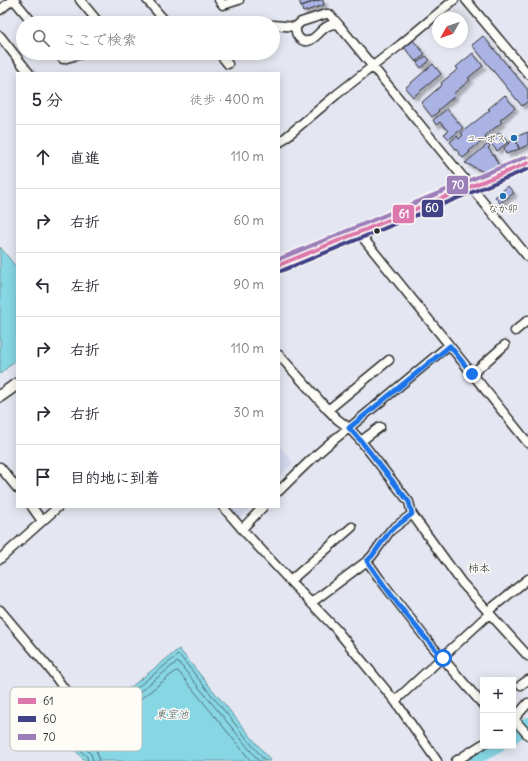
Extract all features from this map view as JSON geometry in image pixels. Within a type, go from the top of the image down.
[{"type":"highway","points":[[280,265],[528,163]]},
{"type":"highway","points":[[0,396],[16,385]]},
{"type":"street","points":[[0,10],[13,0],[27,16]]},
{"type":"street","points":[[80,0],[93,16]]},
{"type":"street","points":[[220,0],[223,5],[239,0]]},
{"type":"street","points":[[280,142],[336,94],[454,0]]},
{"type":"street","points":[[466,0],[528,74]]},
{"type":"street","points":[[150,1],[161,16]]},
{"type":"street","points":[[338,24],[330,25],[311,40],[307,41],[303,41],[296,34],[296,27],[301,22],[329,14],[338,24],[373,66],[528,257]]},
{"type":"street","points":[[280,25],[296,27]]},
{"type":"street","points":[[0,36],[16,56]]},
{"type":"street","points":[[19,60],[28,72]]},
{"type":"street","points":[[225,60],[228,64]]},
{"type":"street","points":[[359,233],[528,443]]},
{"type":"street","points":[[515,331],[528,320]]},
{"type":"street","points":[[472,374],[505,345]]},
{"type":"street","points":[[280,490],[334,439],[450,346]]},
{"type":"street","points":[[280,356],[328,410],[349,428],[361,441],[409,502],[412,514],[462,583],[528,656]]},
{"type":"street","points":[[328,410],[390,360]]},
{"type":"street","points":[[361,441],[380,427]]},
{"type":"street","points":[[0,467],[16,487]]},
{"type":"street","points":[[33,508],[42,521]]},
{"type":"street","points":[[0,559],[57,508]]},
{"type":"street","points":[[224,508],[335,628],[395,701],[437,761]]},
{"type":"street","points":[[242,529],[262,508]]},
{"type":"street","points":[[311,603],[367,561],[390,531],[412,514]]},
{"type":"street","points":[[290,581],[352,527]]},
{"type":"street","points":[[367,561],[427,640],[480,701]]},
{"type":"street","points":[[395,701],[443,658],[489,612],[528,579]]},
{"type":"street","points":[[0,610],[49,668],[62,687]]},
{"type":"street","points":[[521,686],[528,680]]},
{"type":"street","points":[[516,718],[528,703]]},
{"type":"street","points":[[516,722],[527,734]]},
{"type":"street","points":[[456,761],[480,746]]},
{"type":"shaded area","points":[[280,446],[293,463],[280,476]]},
{"type":"shaded area","points":[[228,508],[249,508],[238,520]]},
{"type":"water","points":[[0,247],[16,267],[16,360],[0,374]]},
{"type":"water","name":"東室池","points":[[179,649],[271,761],[85,761],[76,751],[142,751],[142,687],[131,687]]},
{"type":"building","points":[[299,0],[319,0],[301,6]]},
{"type":"building","points":[[323,0],[324,5],[303,12],[301,6]]},
{"type":"building","points":[[483,36],[528,90],[528,101],[522,106],[472,45]]},
{"type":"building","points":[[412,39],[425,54],[416,62],[403,46]]},
{"type":"building","points":[[473,53],[483,66],[468,78],[470,80],[453,94],[455,96],[432,117],[421,103],[458,69],[456,67]]},
{"type":"building","points":[[426,56],[430,60],[421,68],[417,63]]},
{"type":"building","points":[[433,64],[441,74],[413,97],[405,88]]},
{"type":"building","points":[[505,95],[515,108],[500,120],[502,122],[485,136],[486,138],[469,151],[470,152],[463,158],[450,142],[457,136],[459,139],[463,135],[461,133],[490,110],[488,109]]},
{"type":"building","points":[[447,109],[463,128],[449,139],[444,134],[448,131],[440,122],[436,125],[433,120]]},
{"type":"building","points":[[500,132],[508,142],[497,151],[489,141]]},
{"type":"building","points":[[528,132],[528,145],[519,149],[515,137]]},
{"type":"building","points":[[515,137],[519,149],[506,154],[504,148]]},
{"type":"building","points":[[488,144],[490,147],[488,148],[499,166],[484,172],[465,163]]},
{"type":"building","points":[[508,186],[514,193],[500,203],[495,197]]},
{"type":"waterway","points":[[516,734],[528,724]]},
{"type":"waterway","points":[[469,761],[492,749]]},
{"type":"transit line","name":"70","points":[[280,259],[526,157]]},
{"type":"transit line","name":"61","points":[[280,265],[528,163]]},
{"type":"transit line","name":"60","points":[[281,271],[528,169]]},
{"type":"place","name":"ユーポス","points":[[514,138]]},
{"type":"place","name":"なか卯","points":[[503,196]]},
{"type":"district","name":"柿本","points":[[479,568]]},
{"type":"route","points":[[443,658],[427,640],[367,561],[390,531],[412,514],[409,502],[349,428],[450,346],[472,374]]}]
